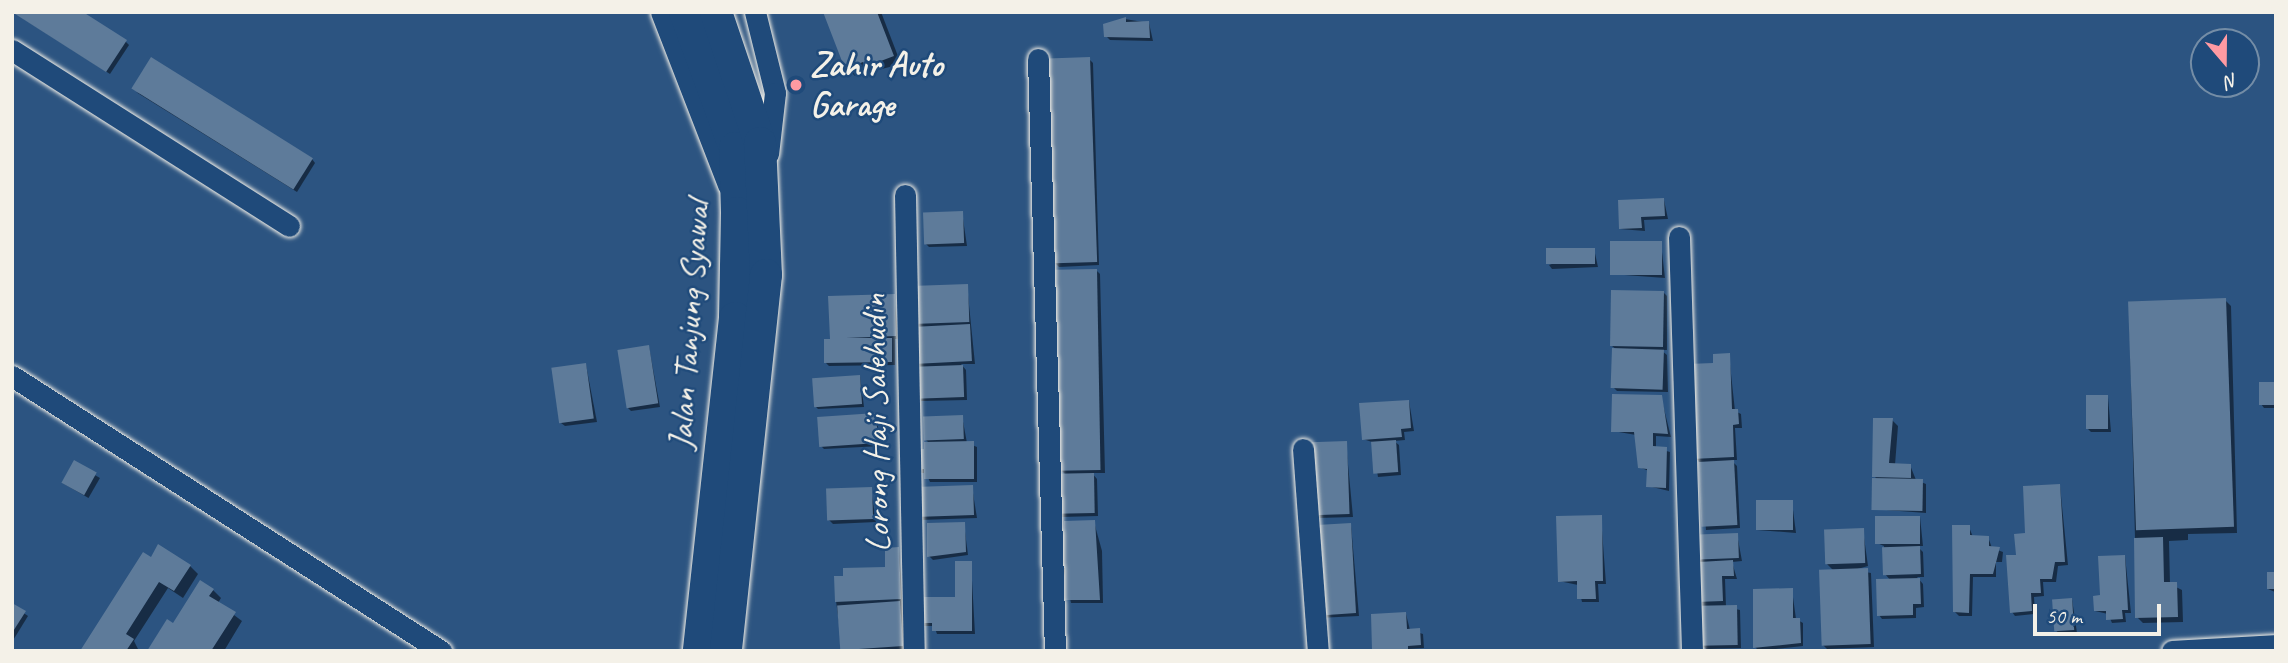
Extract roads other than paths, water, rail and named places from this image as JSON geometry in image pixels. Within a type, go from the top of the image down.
[{"type":"main road","name":"Jalan Tanjung Syawal","points":[[685,12],[760,143],[750,206],[764,322],[724,634],[699,651]]},
{"type":"main road","name":"Jalan Tanjung Syawal","points":[[716,12],[729,88]]},
{"type":"main road","points":[[682,651],[724,634]]},
{"type":"street","points":[[661,12],[696,96],[750,206]]},
{"type":"street","points":[[750,206],[775,93],[755,12]]},
{"type":"street","points":[[12,50],[289,226]]},
{"type":"street","points":[[1038,59],[1055,651]]},
{"type":"street","name":"Lorong Haji Salehudin","points":[[905,195],[914,651]]},
{"type":"street","points":[[1679,237],[1692,651]]},
{"type":"street","points":[[12,376],[441,651]]},
{"type":"street","points":[[1303,449],[1318,651]]},
{"type":"street","points":[[2172,651],[2265,647]]},
{"type":"place","name":"Zahir Auto Garage","points":[[796,85]]}]
